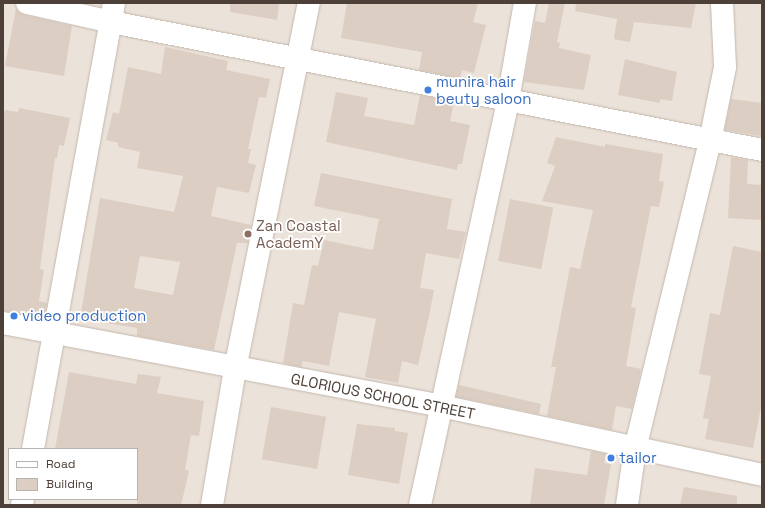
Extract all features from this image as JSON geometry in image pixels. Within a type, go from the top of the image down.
[{"type":"street","points":[[27,3],[112,13],[298,60],[762,150]]},
{"type":"street","points":[[212,505],[235,369],[298,60],[308,3]]},
{"type":"street","points":[[420,505],[508,100],[525,3]]},
{"type":"street","points":[[627,505],[636,449],[710,141],[725,67],[722,3]]},
{"type":"street","points":[[33,448],[56,334],[112,13]]},
{"type":"street","name":"GLORIOUS SCHOOL STREET","points":[[3,323],[235,369],[441,406],[762,475]]},
{"type":"shaded area","points":[[3,3],[762,3],[762,505],[3,505]]},
{"type":"building","points":[[230,3],[279,3],[277,20],[230,12]]},
{"type":"building","points":[[347,3],[478,3],[473,22],[486,25],[474,73],[462,70],[460,78],[419,70],[422,52],[341,38]]},
{"type":"building","points":[[549,3],[565,3],[557,42],[560,43],[559,48],[591,55],[584,90],[524,82],[535,21],[545,23]]},
{"type":"building","points":[[576,3],[696,3],[691,28],[634,22],[630,42],[614,39],[617,19],[575,11]]},
{"type":"building","points":[[16,9],[24,15],[72,26],[64,76],[5,66]]},
{"type":"building","points":[[165,47],[228,61],[226,70],[270,79],[266,98],[259,97],[248,149],[251,149],[248,163],[256,165],[249,193],[217,187],[211,216],[251,225],[248,243],[237,243],[214,350],[137,336],[137,328],[80,319],[100,198],[174,212],[183,176],[137,168],[140,152],[118,147],[118,143],[106,140],[113,112],[119,114],[128,67],[161,74]],"holes":[[[140,256],[180,262],[173,295],[134,288]]]},
{"type":"building","points":[[625,59],[677,72],[672,101],[660,99],[660,103],[618,95]]},
{"type":"building","points":[[336,92],[368,98],[364,116],[414,125],[420,95],[454,102],[450,121],[470,125],[462,164],[458,164],[457,170],[326,142]]},
{"type":"building","points":[[731,99],[762,103],[762,136],[725,130]]},
{"type":"building","points":[[19,108],[70,118],[64,146],[59,145],[57,158],[55,158],[40,269],[44,270],[39,301],[47,303],[44,318],[3,311],[3,120],[5,110],[18,112]]},
{"type":"building","points":[[556,137],[605,147],[605,144],[663,154],[659,181],[664,182],[659,207],[651,206],[631,307],[636,308],[626,366],[641,369],[632,409],[616,406],[612,430],[547,416],[556,367],[551,367],[570,267],[580,269],[593,210],[542,201],[555,166],[547,163]]},
{"type":"building","points":[[731,157],[748,160],[747,184],[762,185],[762,220],[728,218]]},
{"type":"building","points":[[321,173],[452,199],[447,229],[466,232],[459,259],[426,253],[420,288],[434,290],[428,321],[418,365],[402,361],[398,383],[365,377],[376,319],[339,312],[329,366],[303,361],[301,367],[283,363],[293,303],[304,305],[312,265],[318,266],[324,240],[373,250],[379,219],[314,206]]},
{"type":"building","points":[[510,199],[553,207],[541,269],[498,261]]},
{"type":"building","points":[[733,246],[762,252],[762,402],[753,448],[705,439],[709,419],[703,418],[711,376],[699,374],[710,313],[720,315]]},
{"type":"building","points":[[69,372],[136,384],[138,374],[161,377],[157,393],[204,401],[199,436],[191,435],[185,470],[189,471],[181,505],[137,505],[138,448],[55,448]]},
{"type":"building","points":[[459,385],[541,404],[539,414],[456,397]]},
{"type":"building","points":[[271,407],[326,417],[317,469],[262,459]]},
{"type":"building","points":[[357,424],[395,428],[395,431],[408,433],[399,484],[348,475]]},
{"type":"building","points":[[591,451],[606,454],[604,463],[611,464],[604,505],[530,505],[535,468],[587,475]]},
{"type":"building","points":[[684,487],[737,496],[737,505],[680,505]]},
{"type":"place","name":"munira hair beuty saloon","points":[[428,90]]},
{"type":"place","name":"Zan Coastal AcademY","points":[[248,234]]},
{"type":"place","name":"video production","points":[[14,316]]},
{"type":"place","name":"tailor","points":[[611,458]]}]
